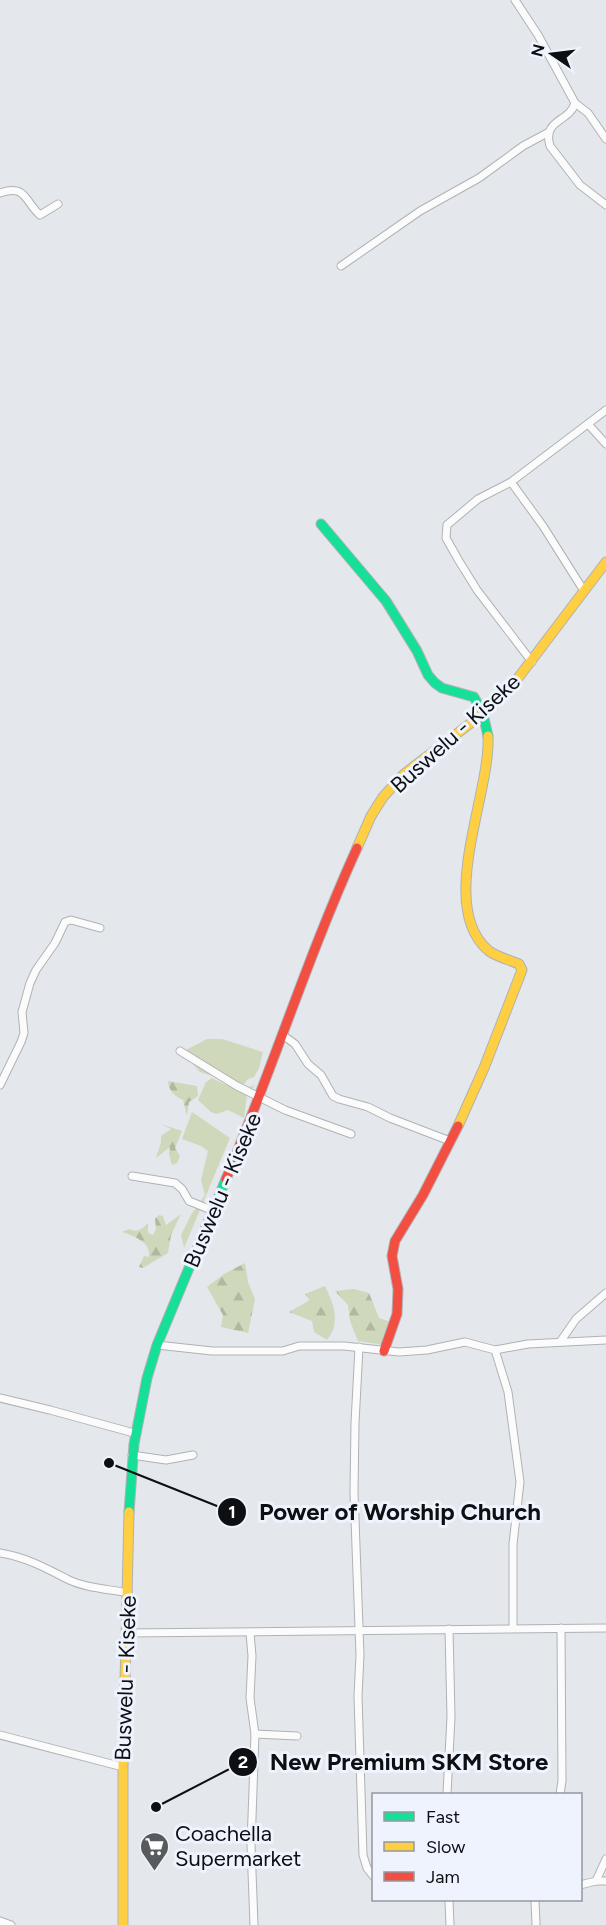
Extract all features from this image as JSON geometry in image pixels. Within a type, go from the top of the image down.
[{"type":"main road","points":[[321,524],[386,601],[417,651],[428,675],[442,688],[474,697],[484,713],[488,746],[466,871],[469,918],[479,940],[487,948],[499,959],[519,964],[522,970],[484,1068],[450,1141],[423,1195],[395,1241],[392,1256],[398,1289],[397,1314],[384,1351]]},
{"type":"main road","name":"Buswelu - Kiseke","points":[[123,1925],[123,1767],[132,1455],[144,1384],[157,1345],[260,1098],[347,866],[376,808],[404,774],[484,713],[532,662],[606,562]]},
{"type":"street","points":[[514,0],[538,35],[575,103],[588,113],[606,139]]},
{"type":"street","points":[[341,266],[420,211],[479,178],[523,146],[549,132],[556,122],[572,110],[575,103]]},
{"type":"street","points":[[549,132],[548,140],[553,150],[580,184],[606,206]]},
{"type":"street","points":[[0,193],[18,190],[40,215],[58,204]]},
{"type":"street","points":[[532,662],[477,590],[446,538],[447,525],[478,500],[511,482],[606,411]]},
{"type":"street","points":[[588,424],[606,444]]},
{"type":"street","points":[[511,482],[547,531],[584,591]]},
{"type":"street","points":[[0,1085],[24,1033],[22,1012],[30,983],[65,922],[71,920],[100,928]]},
{"type":"street","points":[[284,1036],[295,1044],[308,1064],[321,1075],[333,1096],[368,1107],[450,1141]]},
{"type":"street","points":[[180,1051],[237,1086],[290,1113],[351,1134]]},
{"type":"street","points":[[132,1176],[175,1184],[189,1201],[214,1211]]},
{"type":"street","points":[[560,1342],[576,1319],[606,1293]]},
{"type":"street","points":[[157,1345],[230,1351],[276,1351],[299,1346],[322,1345],[384,1351],[427,1350],[469,1342],[495,1350],[513,1346],[606,1340]]},
{"type":"street","points":[[359,1347],[354,1480],[359,1629],[358,1696],[363,1855],[367,1868],[372,1874]]},
{"type":"street","points":[[495,1350],[508,1392],[520,1482],[513,1544],[513,1628]]},
{"type":"street","points":[[0,1398],[134,1433]]},
{"type":"street","points":[[132,1455],[166,1460],[193,1455]]},
{"type":"street","points":[[0,1553],[28,1559],[86,1586],[128,1593]]},
{"type":"street","points":[[560,1793],[561,1628]]},
{"type":"street","points":[[127,1633],[606,1628]]},
{"type":"street","points":[[447,1793],[451,1717],[448,1629]]},
{"type":"street","points":[[250,1633],[252,1656],[250,1692],[255,1734],[250,1845],[254,1925]]},
{"type":"street","points":[[255,1734],[297,1736]]},
{"type":"street","points":[[0,1735],[123,1767]]},
{"type":"street","points":[[596,1881],[606,1859]]},
{"type":"street","points":[[582,1884],[606,1881]]},
{"type":"street","points":[[449,1901],[450,1925]]},
{"type":"street","points":[[535,1901],[536,1925]]},
{"type":"street","points":[[0,1921],[11,1925]]},
{"type":"green space","points":[[207,1039],[222,1039],[263,1052],[254,1077],[248,1079],[243,1085],[200,1072],[186,1050]]},
{"type":"green space","points":[[212,1078],[238,1088],[255,1085],[247,1095],[244,1118],[228,1110],[217,1114],[211,1112],[198,1100],[206,1082]]},
{"type":"green space","points":[[168,1081],[197,1086],[198,1096],[189,1102],[187,1116],[183,1100],[172,1093]]},
{"type":"green space","points":[[192,1112],[230,1138],[184,1248],[181,1235],[205,1195],[201,1180],[208,1151],[182,1139]]},
{"type":"green space","points":[[161,1124],[182,1131],[175,1148],[180,1156],[177,1163],[172,1165],[170,1147],[156,1158],[161,1136],[171,1129]]},
{"type":"green space","points":[[181,1214],[171,1235],[168,1253],[143,1268],[139,1267],[144,1256],[149,1257],[147,1247],[141,1240],[122,1232],[129,1229],[140,1230],[148,1223],[148,1233],[153,1235],[156,1229],[155,1219],[159,1215],[163,1216],[166,1225]]},
{"type":"green space","points":[[245,1263],[248,1282],[255,1299],[248,1333],[221,1327],[223,1315],[207,1287],[224,1274]]},
{"type":"green space","points":[[325,1286],[335,1313],[334,1327],[327,1340],[314,1332],[312,1321],[289,1312],[310,1300],[305,1294]]},
{"type":"green space","points":[[354,1289],[369,1293],[379,1318],[391,1322],[384,1345],[358,1341],[350,1321],[348,1305],[335,1291]]},
{"type":"traffic: fast","points":[[321,524],[386,601],[417,651],[428,675],[435,683],[442,688],[474,697],[483,714],[488,736]]},
{"type":"traffic: fast","points":[[129,1512],[134,1444],[147,1378],[157,1345],[226,1179]]},
{"type":"traffic: slow","points":[[357,848],[371,816],[383,797],[404,774],[484,713],[515,682],[606,562]]},
{"type":"traffic: slow","points":[[458,1126],[484,1068],[522,970],[519,964],[489,951],[474,932],[467,907],[466,879],[487,760],[488,736]]},
{"type":"traffic: slow","points":[[123,1925],[123,1767],[129,1512]]},
{"type":"traffic: jam","points":[[226,1179],[322,930],[357,848]]},
{"type":"traffic: jam","points":[[384,1351],[397,1314],[398,1289],[392,1256],[395,1241],[423,1195],[458,1126]]},
{"type":"place","name":"Power of Worship Church","points":[[109,1463]]},
{"type":"place","name":"New Premium SKM Store","points":[[156,1807]]},
{"type":"place","name":"Coachella Supermarket","points":[[154,1872]]}]
